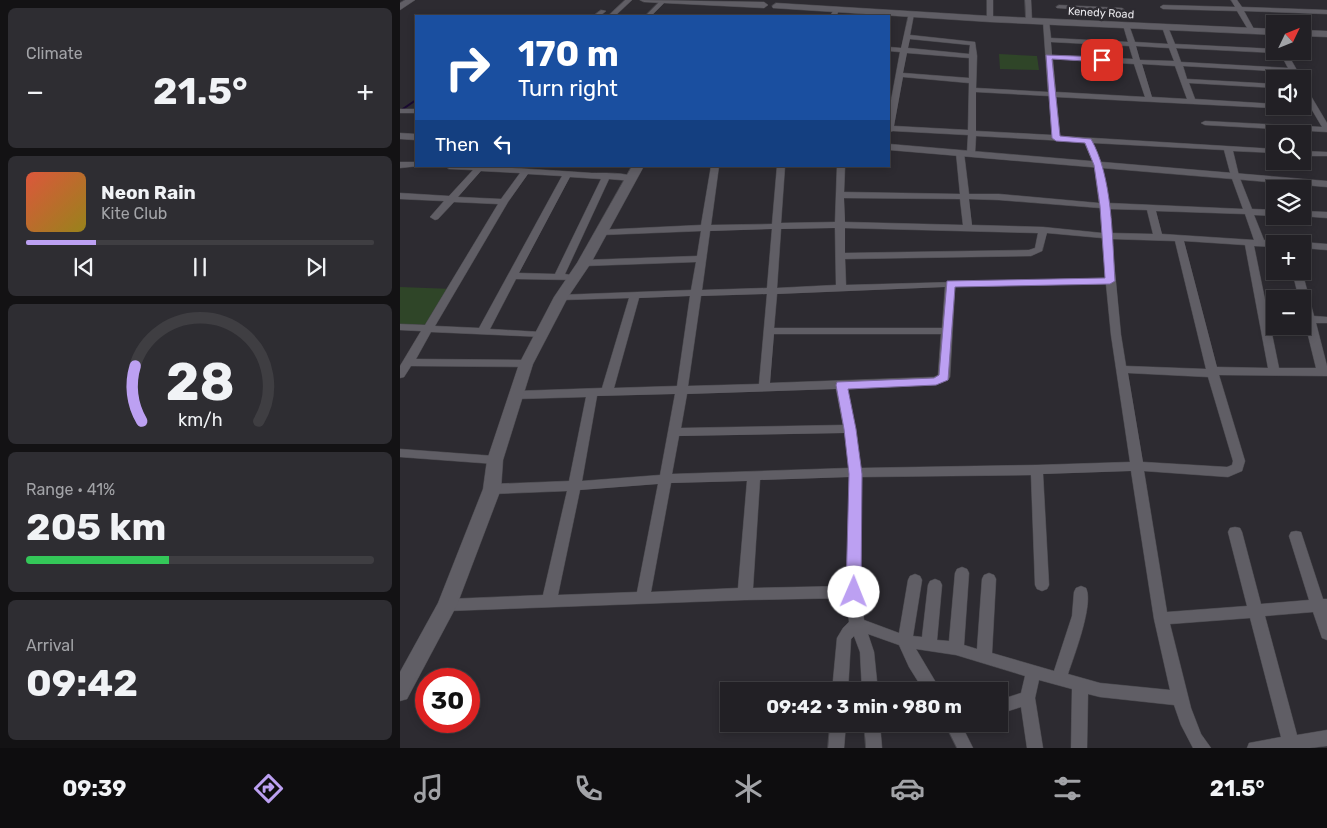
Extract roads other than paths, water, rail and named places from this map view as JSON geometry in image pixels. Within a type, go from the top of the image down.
[{"type":"main road","points":[[400,7],[410,0]]},
{"type":"main road","name":"Kenedy Road","points":[[644,0],[772,4],[835,13],[911,14],[1126,25],[1167,19],[1266,33]]},
{"type":"main road","points":[[1311,33],[1327,34]]},
{"type":"main road","points":[[400,136],[415,137]]},
{"type":"main road","points":[[890,147],[1327,184]]},
{"type":"main road","points":[[400,692],[447,605],[492,489],[495,460],[526,364],[561,297],[566,278],[584,262],[635,172]]},
{"type":"street","points":[[612,15],[629,0]]},
{"type":"street","points":[[990,0],[990,18]]},
{"type":"street","points":[[1028,0],[1029,20]]},
{"type":"street","points":[[1160,0],[1167,19],[1171,46],[1192,102]]},
{"type":"street","points":[[1234,0],[1252,30]]},
{"type":"street","points":[[649,15],[662,2]]},
{"type":"street","points":[[1061,16],[1059,4],[1122,10]]},
{"type":"street","points":[[1167,19],[1239,10],[1327,12]]},
{"type":"street","points":[[597,15],[603,11]]},
{"type":"street","points":[[890,117],[892,96],[899,75],[898,66],[904,51],[911,14]]},
{"type":"street","points":[[1046,21],[1056,138]]},
{"type":"street","points":[[1126,25],[1150,99]]},
{"type":"street","points":[[906,37],[972,42],[974,56],[972,132],[966,153],[965,196],[968,228]]},
{"type":"street","points":[[1047,40],[1266,51]]},
{"type":"street","points":[[890,49],[974,56]]},
{"type":"street","points":[[1049,57],[1294,70]]},
{"type":"street","points":[[1288,60],[1294,70]]},
{"type":"street","points":[[899,75],[973,81]]},
{"type":"street","points":[[1184,81],[1266,86]]},
{"type":"street","points":[[973,90],[1266,105]]},
{"type":"street","points":[[1311,102],[1327,130]]},
{"type":"street","points":[[1311,108],[1315,108]]},
{"type":"street","points":[[402,111],[415,111]]},
{"type":"street","points":[[1205,123],[1327,130]]},
{"type":"street","points":[[890,128],[1266,150]]},
{"type":"street","points":[[1088,140],[1098,165],[1121,369],[1161,619],[1179,698],[1196,740],[1204,748]]},
{"type":"street","points":[[1228,148],[1235,176],[1260,243]]},
{"type":"street","points":[[1311,153],[1327,154]]},
{"type":"street","points":[[400,165],[415,165]]},
{"type":"street","points":[[435,217],[480,167],[607,175],[635,172]]},
{"type":"street","points":[[643,599],[682,389],[704,228],[715,167]]},
{"type":"street","points":[[764,386],[778,226],[781,167]]},
{"type":"street","points":[[841,167],[839,225],[841,288]]},
{"type":"street","points":[[400,374],[429,329],[504,202],[526,170]]},
{"type":"street","points":[[484,331],[568,173]]},
{"type":"street","points":[[512,276],[566,278],[607,175]]},
{"type":"street","points":[[840,195],[999,197],[1104,206],[1266,213]]},
{"type":"street","points":[[400,196],[504,202]]},
{"type":"street","points":[[1151,208],[1158,237]]},
{"type":"street","points":[[1311,214],[1327,215]]},
{"type":"street","points":[[602,232],[839,225],[1043,230],[1107,236],[1266,243]]},
{"type":"street","points":[[840,256],[1032,253],[1039,249],[1043,230]]},
{"type":"street","points":[[492,489],[576,486],[664,479],[904,471],[1037,470],[1137,466],[1228,472],[1238,468],[1239,461],[1212,372],[1179,239]]},
{"type":"street","points":[[1248,243],[1274,371]]},
{"type":"street","points":[[1311,246],[1327,247]]},
{"type":"street","points":[[584,262],[700,259]]},
{"type":"street","points":[[561,297],[950,284],[1110,281]]},
{"type":"street","points":[[516,395],[940,380],[945,374],[950,284]]},
{"type":"street","points":[[607,392],[635,295]]},
{"type":"street","points":[[1311,319],[1327,320]]},
{"type":"street","points":[[1121,369],[1212,372],[1325,372],[1311,326]]},
{"type":"street","points":[[400,327],[541,335]]},
{"type":"street","points":[[769,331],[946,331]]},
{"type":"street","points":[[408,362],[526,364]]},
{"type":"street","points":[[841,385],[850,429],[856,474],[854,592],[857,624],[867,652],[869,682]]},
{"type":"street","points":[[549,602],[576,486],[592,393]]},
{"type":"street","points":[[673,432],[850,429]]},
{"type":"street","points":[[400,453],[495,460]]},
{"type":"street","points":[[1037,470],[1042,585]]},
{"type":"street","points":[[745,594],[754,477]]},
{"type":"street","points":[[1235,532],[1291,743]]},
{"type":"street","points":[[1296,536],[1323,606],[1327,634]]},
{"type":"street","points":[[956,649],[962,573]]},
{"type":"street","points":[[984,657],[989,579]]},
{"type":"street","points":[[915,580],[905,641],[914,662],[926,682]]},
{"type":"street","points":[[929,646],[935,584]]},
{"type":"street","points":[[447,605],[854,592]]},
{"type":"street","points":[[1059,680],[1079,616],[1081,592]]},
{"type":"street","points":[[1161,619],[1257,613],[1323,606]]},
{"type":"street","points":[[857,624],[905,641],[956,649],[1080,686],[1100,690],[1179,698]]},
{"type":"street","points":[[841,682],[844,638],[857,624]]},
{"type":"street","points":[[1034,672],[1027,698],[1035,748]]},
{"type":"street","points":[[1079,748],[1080,686]]},
{"type":"street","points":[[1008,704],[1027,698]]},
{"type":"street","points":[[836,748],[837,732]]},
{"type":"street","points":[[873,732],[874,748]]},
{"type":"street","points":[[957,732],[965,748]]},
{"type":"street","points":[[1254,748],[1327,738]]},
{"type":"waterway","points":[[400,111],[415,101]]}]
